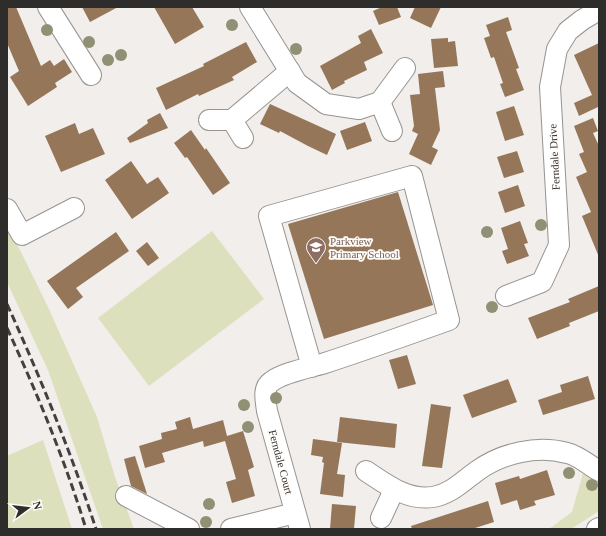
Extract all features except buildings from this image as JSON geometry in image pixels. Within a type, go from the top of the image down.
[{"type":"street","points":[[48,7],[91,75]]},
{"type":"street","points":[[250,7],[297,83],[326,104],[359,109],[380,102],[405,68]]},
{"type":"street","name":"Ferndale Drive","points":[[506,296],[542,282],[559,245],[550,87],[556,49],[568,31],[582,20],[599,10]]},
{"type":"street","points":[[209,120],[232,120],[290,71]]},
{"type":"street","points":[[380,102],[392,131]]},
{"type":"street","points":[[232,120],[243,138]]},
{"type":"street","name":"Ferndale Court","points":[[231,529],[297,521],[267,411],[265,392],[270,382],[288,374],[312,367],[449,320],[412,176],[269,216],[312,367]]},
{"type":"street","points":[[7,209],[22,234],[74,208]]},
{"type":"street","points":[[366,470],[394,490],[412,496],[432,497],[450,492],[489,462],[530,449],[568,453],[599,471]]},
{"type":"street","points":[[381,518],[394,490]]},
{"type":"street","points":[[126,496],[189,529]]},
{"type":"green space","points":[[7,229],[20,250],[48,307],[97,417],[115,477],[134,529],[103,529],[48,370],[7,282]]},
{"type":"green space","points":[[212,231],[264,299],[149,386],[98,318]]},
{"type":"green space","points":[[43,440],[72,529],[7,529],[7,456]]},
{"type":"green space","points":[[584,470],[594,478],[598,488],[599,511],[571,529],[549,529],[572,512]]},
{"type":"railway","points":[[7,304],[54,415],[96,529]]},
{"type":"railway","points":[[7,328],[50,427],[86,529]]},
{"type":"place","name":"Parkview Primary School","points":[[316,264]]}]
